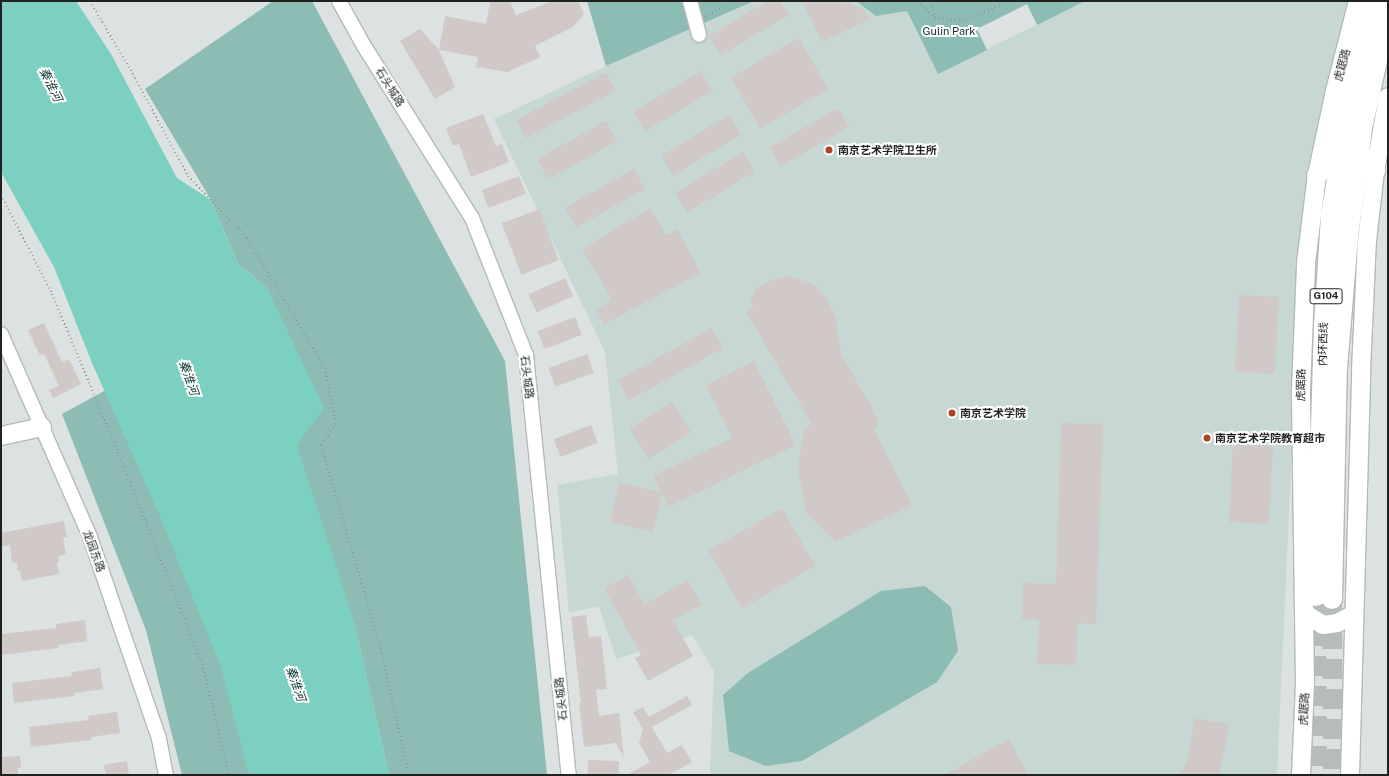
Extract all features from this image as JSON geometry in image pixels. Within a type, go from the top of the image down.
[{"type":"highway","name":"内环西线","points":[[1351,149],[1349,106],[1374,1]]},
{"type":"highway","name":"内环西线","points":[[1324,598],[1324,325],[1331,216],[1351,149],[1362,128],[1388,11]]},
{"type":"highway","points":[[1317,175],[1351,149],[1375,171]]},
{"type":"main road","name":"虎踞路","points":[[1301,775],[1305,685],[1300,390],[1306,263],[1317,175],[1335,91],[1358,1]]},
{"type":"main road","points":[[1350,775],[1353,614],[1367,241],[1375,171],[1388,97]]},
{"type":"main road","points":[[1,436],[42,427]]},
{"type":"main road","points":[[1304,614],[1323,625],[1338,623],[1353,614]]},
{"type":"street","name":"石头城路","points":[[339,1],[364,46],[472,218],[526,356],[569,775]]},
{"type":"street","points":[[690,1],[699,35]]},
{"type":"street","name":"龙园东路","points":[[1,334],[90,537],[159,740],[166,775]]},
{"type":"path","points":[[90,1],[135,78],[188,176],[247,238],[325,368],[336,425],[321,445],[382,654],[409,775]]},
{"type":"path","points":[[695,22],[736,1]]},
{"type":"path","points":[[917,1],[935,18],[962,21],[1011,1]]},
{"type":"path","points":[[934,1],[932,6],[935,18]]},
{"type":"path","points":[[1,195],[55,301],[118,452],[202,664],[229,775]]},
{"type":"shaded area","name":"南京艺术学院","points":[[753,1],[856,1],[876,16],[907,11],[938,73],[1085,1],[1351,1],[1300,272],[1277,775],[712,775],[710,772],[714,671],[692,635],[616,659],[599,606],[569,613],[557,485],[618,474],[605,352],[494,119],[606,66]]},
{"type":"green space","points":[[273,1],[312,1],[505,361],[547,775],[389,775],[354,622],[385,775],[182,775],[146,630],[62,414],[104,391],[296,445],[267,288],[238,264],[211,200],[145,89]]},
{"type":"green space","points":[[587,1],[754,1],[606,66]]},
{"type":"green space","name":"Gulin Park","points":[[856,1],[1085,1],[1037,25],[1027,4],[977,29],[987,50],[938,74],[907,11],[876,16]]},
{"type":"green space","points":[[925,586],[951,607],[958,651],[937,682],[802,761],[766,766],[729,751],[723,695],[748,673],[881,591]]},
{"type":"water","name":"秦淮河","points":[[1,1],[76,1],[111,54],[177,178],[211,200],[238,264],[267,288],[324,408],[297,445],[354,622],[389,775],[249,775],[221,667],[159,514],[92,363],[54,267],[1,172]]},
{"type":"building","points":[[510,1],[516,15],[552,1],[578,1],[584,14],[573,27],[535,46],[540,57],[508,72],[476,67],[478,57],[439,50],[445,16],[486,24],[490,2]]},
{"type":"building","points":[[768,1],[780,1],[789,15],[721,55],[709,36]]},
{"type":"building","points":[[802,1],[844,1],[861,8],[870,19],[822,42]]},
{"type":"building","points":[[420,29],[439,50],[455,87],[435,99],[400,41]]},
{"type":"building","points":[[799,38],[828,89],[760,129],[731,78]]},
{"type":"building","points":[[701,71],[713,91],[645,131],[633,112]]},
{"type":"building","points":[[606,72],[616,91],[526,138],[516,120]]},
{"type":"building","points":[[838,108],[849,127],[781,167],[770,148]]},
{"type":"building","points":[[483,114],[496,146],[502,144],[509,162],[471,177],[459,144],[453,146],[446,128]]},
{"type":"building","points":[[729,115],[741,135],[673,175],[661,156]]},
{"type":"building","points":[[606,121],[617,141],[548,179],[537,159]]},
{"type":"building","points":[[743,152],[755,172],[687,212],[675,193]]},
{"type":"building","points":[[634,169],[645,189],[576,227],[565,207]]},
{"type":"building","points":[[519,176],[526,194],[488,208],[482,190]]},
{"type":"building","points":[[650,208],[666,235],[677,229],[701,273],[604,324],[596,309],[612,300],[582,249]]},
{"type":"building","points":[[539,209],[559,260],[521,275],[502,223]]},
{"type":"building","points":[[789,276],[814,284],[826,298],[836,318],[841,354],[869,401],[879,424],[874,429],[912,505],[836,542],[806,512],[798,469],[804,429],[812,424],[746,312],[754,307],[750,302],[757,287],[772,280]]},
{"type":"building","points":[[565,278],[573,296],[537,313],[528,294]]},
{"type":"building","points":[[1239,295],[1279,297],[1275,374],[1235,372]]},
{"type":"building","points":[[575,317],[582,335],[544,349],[538,331]]},
{"type":"building","points":[[44,323],[62,362],[69,359],[81,384],[53,398],[49,390],[59,386],[44,354],[40,356],[28,330]]},
{"type":"building","points":[[712,328],[723,348],[629,400],[618,380]]},
{"type":"building","points":[[587,354],[594,373],[555,387],[548,368]]},
{"type":"building","points":[[754,361],[796,445],[668,507],[662,494],[653,532],[610,522],[619,483],[661,492],[653,476],[732,438],[706,385]]},
{"type":"building","points":[[672,402],[691,433],[649,459],[630,428]]},
{"type":"building","points":[[1061,423],[1103,424],[1096,624],[1078,623],[1076,665],[1037,664],[1039,620],[1022,619],[1023,583],[1056,584]]},
{"type":"building","points":[[591,425],[598,443],[560,457],[554,439]]},
{"type":"building","points":[[1233,444],[1273,446],[1269,524],[1229,522]]},
{"type":"building","points":[[782,508],[816,566],[742,609],[708,550]]},
{"type":"building","points":[[64,521],[67,537],[63,537],[66,554],[58,556],[59,562],[57,563],[59,574],[22,581],[20,571],[17,570],[17,563],[12,562],[10,545],[1,547],[1,533]]},
{"type":"building","points":[[628,575],[644,604],[688,580],[702,605],[673,620],[693,656],[648,681],[635,658],[641,655],[604,588]]},
{"type":"building","points":[[586,615],[589,637],[601,636],[607,689],[596,690],[599,716],[619,713],[624,758],[616,743],[584,747],[579,703],[581,703],[571,617]]},
{"type":"building","points":[[85,620],[87,641],[58,645],[58,648],[1,655],[1,634],[56,628],[56,624]]},
{"type":"building","points":[[100,668],[103,689],[74,693],[74,696],[14,703],[12,683],[72,676],[71,672]]},
{"type":"building","points":[[687,696],[692,705],[652,727],[667,753],[682,745],[692,762],[669,775],[627,775],[650,762],[639,743],[643,729],[633,712],[643,707],[649,717]]},
{"type":"building","points":[[117,712],[120,733],[91,737],[91,740],[31,747],[29,727],[89,720],[88,716]]},
{"type":"building","points":[[1195,718],[1229,724],[1220,775],[1178,775],[1187,764]]},
{"type":"building","points":[[1009,739],[1028,775],[944,775]]},
{"type":"building","points":[[20,756],[21,768],[18,768],[18,775],[1,775],[1,757]]},
{"type":"building","points":[[588,760],[619,761],[618,775],[587,775]]},
{"type":"building","points":[[127,761],[129,775],[106,775],[104,765]]},
{"type":"tunnel","points":[[1316,596],[1317,775]]},
{"type":"tunnel","points":[[1332,599],[1333,775]]},
{"type":"place","name":"南京艺术学院卫生所","points":[[829,150]]},
{"type":"place","name":"南京艺术学院","points":[[952,413]]},
{"type":"place","name":"南京艺术学院教育超市","points":[[1207,438]]}]
